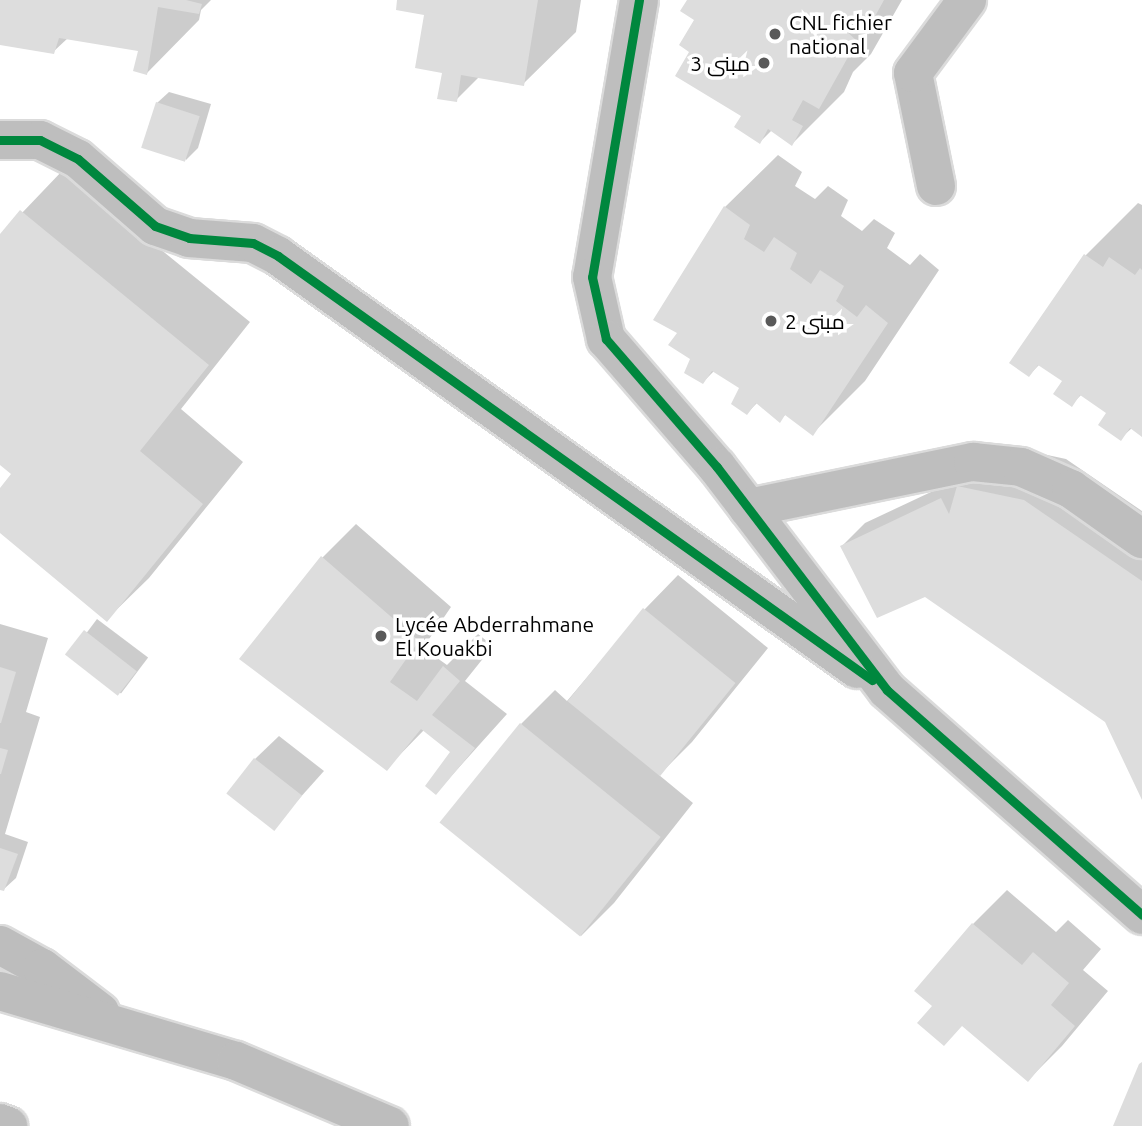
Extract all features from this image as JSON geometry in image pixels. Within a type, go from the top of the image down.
[{"type":"highway","points":[[0,945],[42,968],[116,1024]]},
{"type":"highway","points":[[0,991],[236,1061],[390,1126]]},
{"type":"highway","points":[[0,1124],[8,1126]]},
{"type":"street","points":[[639,0],[592,277],[606,339],[748,508],[887,690]]},
{"type":"street","points":[[936,186],[913,73],[967,0]]},
{"type":"street","points":[[0,140],[40,140],[78,159],[155,226],[189,238],[253,243],[278,256],[887,690],[1142,915]]},
{"type":"street","points":[[748,508],[973,462],[1021,467],[1071,489],[1142,539]]},
{"type":"building","points":[[0,0],[186,0],[202,4],[199,14],[158,7],[147,75],[133,71],[138,51],[59,38],[54,54],[0,45]]},
{"type":"building","points":[[397,0],[538,0],[524,86],[461,75],[457,102],[437,99],[442,73],[415,68],[424,15],[396,10]]},
{"type":"building","name":"مبنى 3","points":[[687,0],[884,0],[873,20],[856,11],[845,30],[857,41],[819,109],[803,100],[792,120],[803,126],[792,146],[768,129],[760,144],[734,127],[741,116],[675,76],[689,52],[679,45],[694,20],[680,11]]},
{"type":"building","points":[[156,102],[200,116],[185,162],[141,148]]},
{"type":"building","name":"مبنى 2","points":[[724,206],[750,225],[744,239],[764,252],[774,237],[797,253],[790,269],[811,284],[820,270],[844,286],[836,301],[857,317],[866,305],[888,323],[813,436],[785,415],[780,423],[756,403],[747,415],[731,404],[739,388],[712,371],[703,384],[684,373],[690,359],[668,345],[677,333],[653,320]]},
{"type":"building","points":[[20,210],[209,365],[140,451],[203,504],[107,622],[0,533],[0,488],[11,474],[0,465],[0,234]]},
{"type":"building","points":[[1084,254],[1103,267],[1109,257],[1135,275],[1140,268],[1142,270],[1142,437],[1130,428],[1121,441],[1098,425],[1106,413],[1080,395],[1072,407],[1053,394],[1062,381],[1038,365],[1029,377],[1009,363]]},
{"type":"building","points":[[957,486],[1024,500],[1142,581],[1142,800],[1105,722],[925,597],[877,618],[840,546],[941,498],[949,514]]},
{"type":"building","points":[[321,556],[419,641],[390,682],[417,701],[443,666],[460,681],[432,715],[475,748],[436,795],[425,786],[450,752],[421,729],[387,771],[239,659]]},
{"type":"building","points":[[643,608],[735,683],[660,776],[567,701]]},
{"type":"building","points":[[84,630],[137,671],[118,696],[65,654]]},
{"type":"building","points":[[0,667],[16,672],[1,723],[0,723]]},
{"type":"building","points":[[520,723],[661,837],[580,936],[439,822]]},
{"type":"building","points":[[0,748],[8,750],[1,774],[0,774]]},
{"type":"building","points":[[254,758],[302,796],[274,831],[226,793]]},
{"type":"building","points":[[0,848],[18,854],[4,891],[0,890]]},
{"type":"building","points":[[972,923],[1022,965],[1033,952],[1069,983],[1051,1005],[1075,1026],[1028,1082],[962,1026],[944,1046],[917,1023],[932,1006],[914,991]]},
{"type":"building","points":[[1142,1062],[1142,1126],[1113,1126],[1139,1064]]},
{"type":"cycle path","points":[[639,0],[592,277],[606,339],[717,467],[887,690],[1142,915]]},
{"type":"cycle path","points":[[0,140],[40,140],[78,159],[155,226],[189,238],[253,243],[278,256],[872,680]]},
{"type":"place","name":"CNL fichier national","points":[[775,34]]},
{"type":"place","name":"مبنى 3","points":[[764,63]]},
{"type":"place","name":"مبنى 2","points":[[771,321]]},
{"type":"place","name":"Lycée Abderrahmane El Kouakbi","points":[[381,636]]}]
